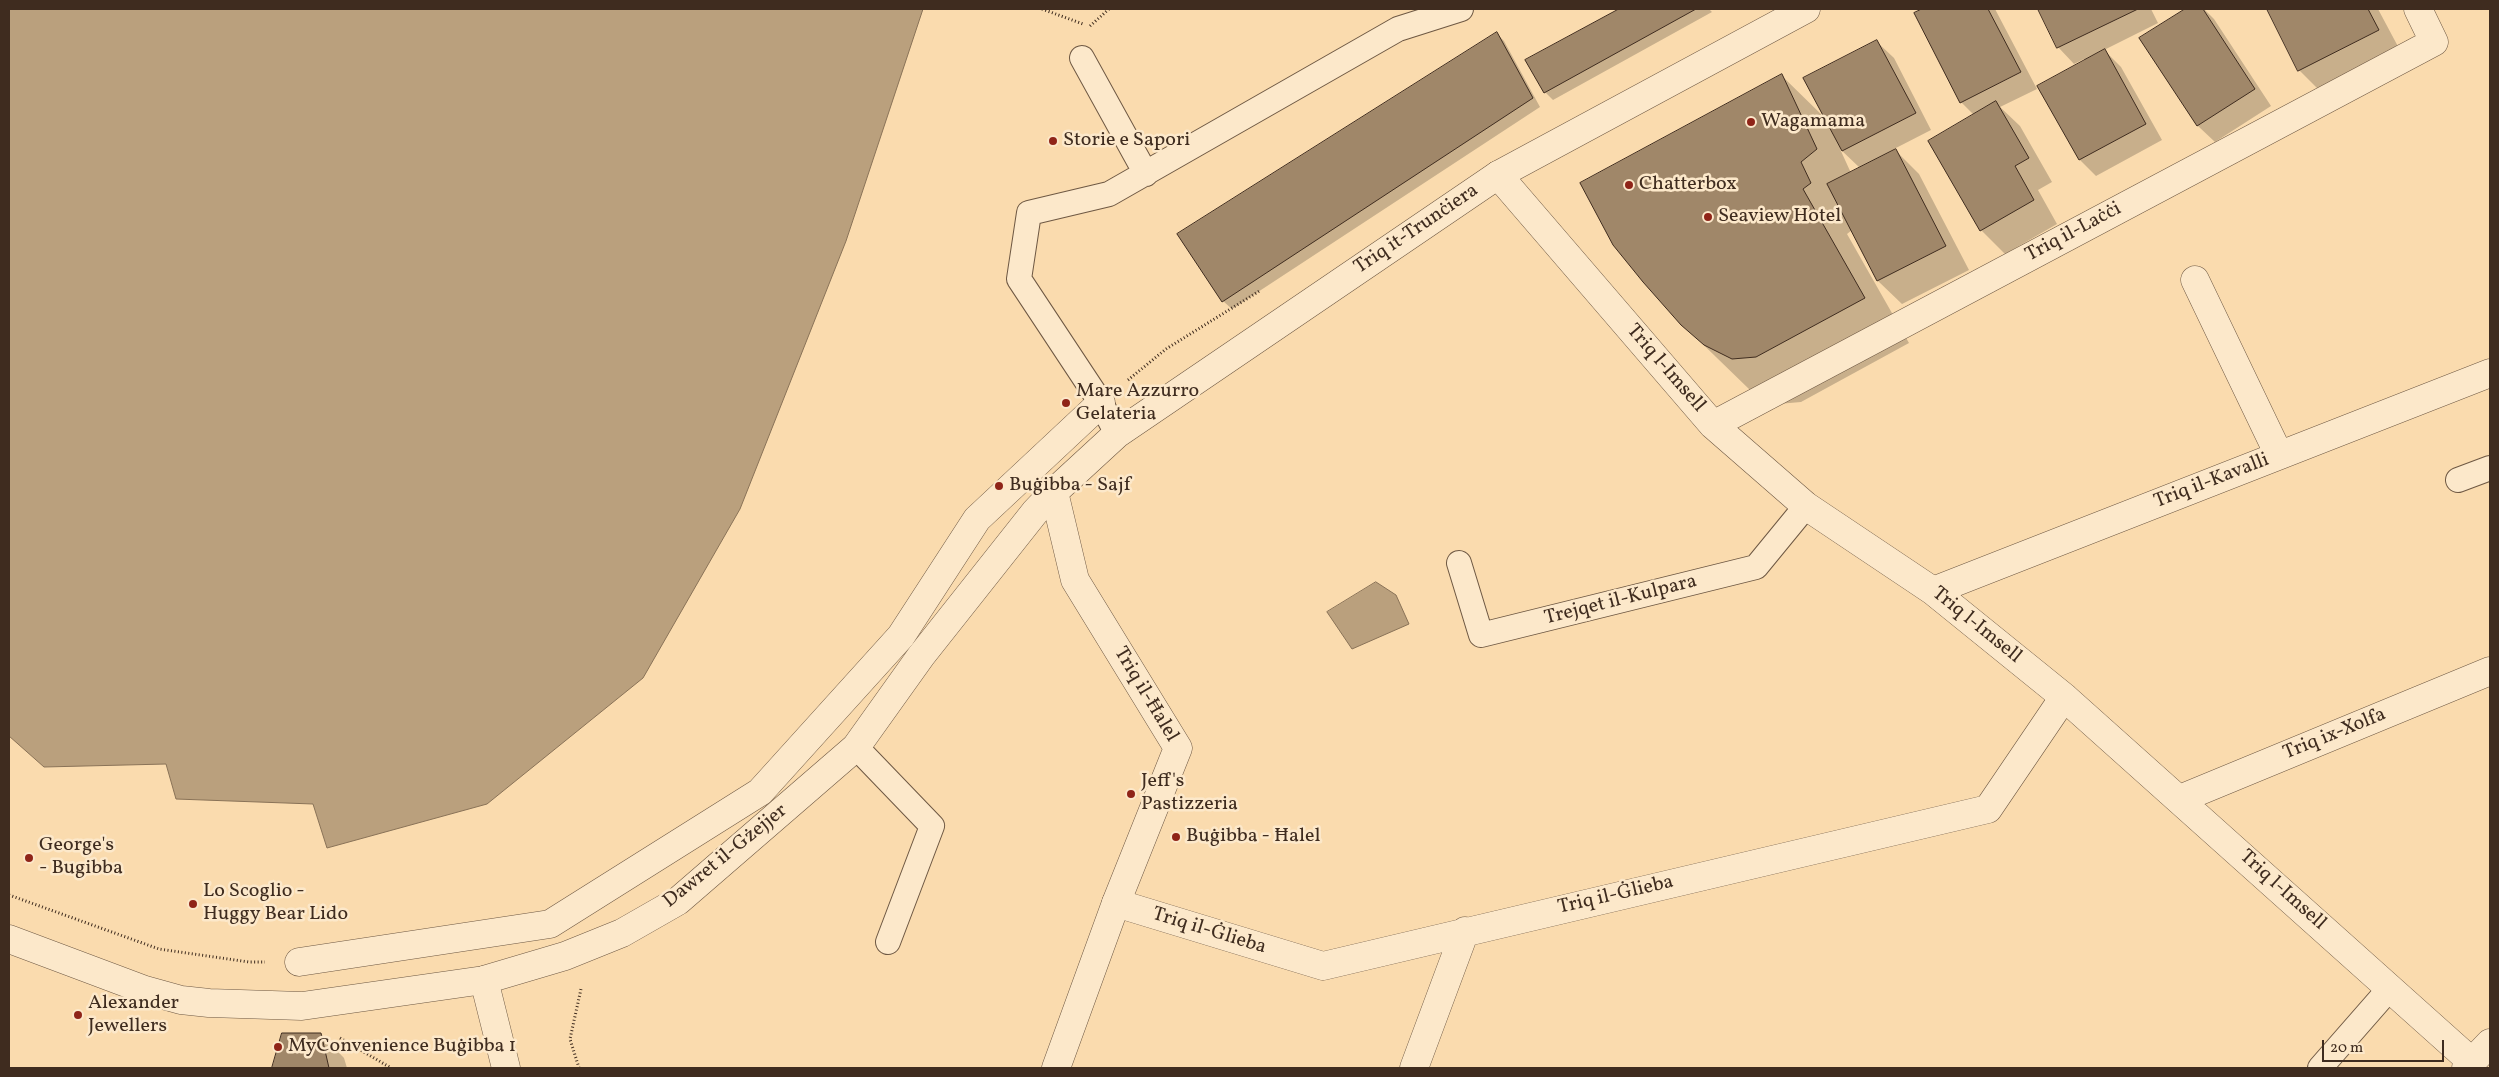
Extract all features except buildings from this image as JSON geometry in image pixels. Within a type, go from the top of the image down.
[{"type":"street","name":"Triq it-Trunċiera","points":[[1054,492],[1117,434],[1498,175],[1806,9]]},
{"type":"street","name":"Triq il-Laċċi","points":[[1713,425],[2434,42],[2418,9]]},
{"type":"street","name":"Triq l-Imsell","points":[[1498,175],[1713,425],[1806,506],[1933,591],[2064,697],[2390,988],[2476,1058]]},
{"type":"street","points":[[2195,280],[2279,455]]},
{"type":"street","name":"Triq il-Kavalli","points":[[1933,591],[2490,373]]},
{"type":"street","points":[[299,962],[550,924],[760,792],[901,636],[977,519],[1101,403]]},
{"type":"street","name":"Dawret il-Gżejjer","points":[[9,939],[145,990],[181,1000],[209,1003],[317,1004],[484,980],[565,956],[622,933],[678,900],[856,747],[921,656],[1035,512],[1054,492]]},
{"type":"street","name":"Triq il-Ħalel","points":[[1054,492],[1076,580],[1178,748],[1116,903],[1056,1068]]},
{"type":"street","name":"Triq ix-Xolfa","points":[[2180,799],[2490,672]]},
{"type":"street","name":"Triq il-Ġlieba","points":[[1116,903],[1322,966],[1988,810],[2064,697]]},
{"type":"street","points":[[1414,1068],[1465,931]]},
{"type":"street","points":[[484,980],[506,1068]]},
{"type":"lane","points":[[1117,434],[1101,403],[1018,279],[1029,213],[1109,194],[1398,29],[1461,9]]},
{"type":"lane","points":[[1082,58],[1146,174]]},
{"type":"lane","points":[[2458,480],[2490,468]]},
{"type":"lane","name":"Trejqet il-Kulpara","points":[[1459,563],[1481,635],[1756,568],[1806,506]]},
{"type":"lane","points":[[856,747],[932,826],[888,942]]},
{"type":"lane","points":[[2320,1068],[2390,988]]},
{"type":"path","points":[[1090,26],[1109,9]]},
{"type":"path","points":[[9,895],[159,950],[249,962],[299,962]]},
{"type":"path","points":[[565,956],[581,988],[570,1038],[579,1068]]},
{"type":"path","points":[[317,1004],[328,1031],[391,1068]]},
{"type":"shaded area","points":[[9,9],[923,9],[846,241],[740,509],[643,678],[487,804],[327,848],[313,804],[176,799],[166,764],[44,767],[9,736]]},
{"type":"shaded area","points":[[1376,582],[1396,595],[1409,624],[1352,649],[1327,612]]},
{"type":"place","name":"Wagamama","points":[[1751,122]]},
{"type":"place","name":"Storie e Sapori","points":[[1053,141]]},
{"type":"place","name":"Chatterbox","points":[[1629,185]]},
{"type":"place","name":"Seaview Hotel","points":[[1708,217]]},
{"type":"place","name":"Mare Azzurro Gelateria","points":[[1066,403]]},
{"type":"place","name":"Buġibba - Sajf","points":[[999,486]]},
{"type":"place","name":"Jeff's Pastizzeria","points":[[1131,794]]},
{"type":"place","name":"Buġibba - Ħalel","points":[[1176,837]]},
{"type":"place","name":"George's - Bugibba","points":[[29,858]]},
{"type":"place","name":"Lo Scoglio - Huggy Bear Lido","points":[[193,904]]},
{"type":"place","name":"Alexander Jewellers","points":[[78,1015]]},
{"type":"place","name":"MyConvenience Buġibba 1","points":[[278,1047]]}]
